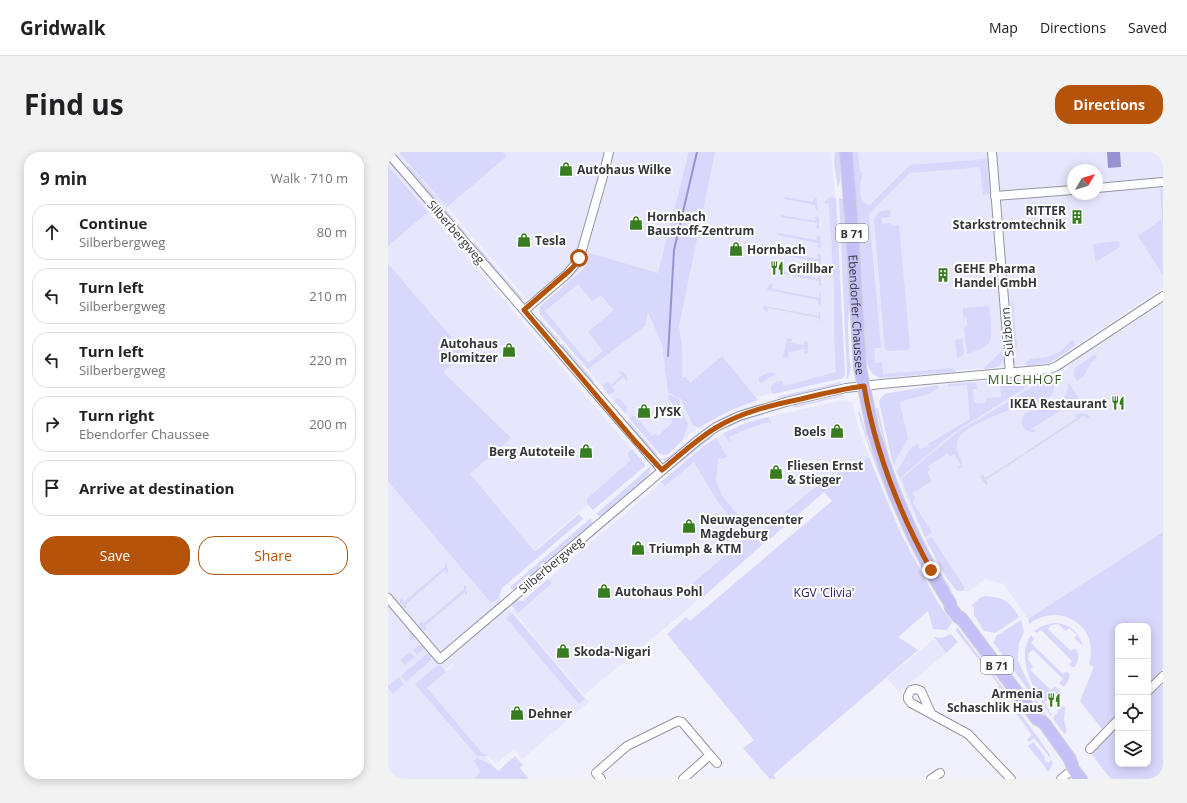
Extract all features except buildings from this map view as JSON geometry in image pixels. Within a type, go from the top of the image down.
[{"type":"main road","name":"Ebendorfer Chaussee","points":[[846,152],[860,361],[875,438],[897,501],[913,536],[950,603],[956,606],[962,613],[961,618],[1037,719],[1044,723],[1070,759],[1077,774]]},
{"type":"street","points":[[524,310],[567,274],[576,262],[582,250],[609,152]]},
{"type":"street","name":"Sülzborn","points":[[992,152],[1010,373]]},
{"type":"street","name":"Silberbergweg","points":[[388,153],[635,441],[662,470]]},
{"type":"street","points":[[1103,187],[1163,182]]},
{"type":"street","points":[[995,196],[1067,190]]},
{"type":"street","name":"Sülzborn","points":[[864,386],[1045,370],[1053,368],[1163,296]]},
{"type":"street","name":"Silberbergweg","points":[[388,598],[440,659],[662,470],[716,427],[733,418],[786,402],[846,388],[864,386]]},
{"type":"street","points":[[1151,688],[1163,676]]},
{"type":"street","points":[[931,713],[968,734],[1011,779]]},
{"type":"street","points":[[601,779],[596,773],[628,746],[677,721],[682,722],[717,763]]},
{"type":"street","points":[[1090,749],[1115,723]]},
{"type":"street","points":[[683,779],[710,755]]},
{"type":"street","points":[[931,779],[940,773]]},
{"type":"street","points":[[1061,779],[1077,774]]},
{"type":"shaded area","points":[[388,152],[831,152],[835,199],[842,378],[751,398],[739,392],[668,453],[660,454],[539,313],[539,307],[563,287],[554,281],[533,297],[527,299],[448,208],[430,214],[640,459],[505,576],[495,592],[589,702],[522,759],[514,749],[496,764],[489,756],[483,754],[502,777],[500,779],[388,779]],"holes":[[[453,663],[454,665],[427,688],[433,696],[425,687]]]},
{"type":"shaded area","points":[[857,152],[1163,152],[1163,288],[1052,361],[1026,365],[883,376],[876,374]]},
{"type":"shaded area","points":[[1107,152],[1120,152],[1121,167],[1108,168]]},
{"type":"shaded area","points":[[1163,303],[1163,532],[1028,619],[1004,584],[985,579],[969,591],[957,590],[948,580],[924,536],[908,502],[893,463],[882,396],[944,385],[1030,377],[1044,377],[1051,382],[1067,370],[1071,363]]},
{"type":"shaded area","points":[[843,400],[852,402],[858,427],[869,457],[830,477],[809,492],[757,536],[690,607],[584,695],[512,610],[687,461],[723,433],[744,424],[773,416]]},
{"type":"shaded area","points":[[934,639],[946,653],[899,692],[887,678]]},
{"type":"green space","points":[[399,152],[503,152],[507,156],[447,207]]},
{"type":"green space","points":[[689,152],[715,152],[679,326],[682,347],[682,377],[686,377],[690,383],[722,356],[758,400],[731,410],[699,428],[693,425],[681,399],[668,392],[662,344],[648,312],[645,326],[588,369],[540,314],[540,306],[583,270],[587,263],[589,253],[658,273]],"holes":[[[578,284],[592,301],[601,295],[614,310],[588,332],[603,351],[588,363],[545,311]]]},
{"type":"green space","points":[[835,152],[840,152],[841,174],[838,187],[834,163]]},
{"type":"green space","points":[[852,152],[858,152],[860,172],[863,172],[860,186],[861,197],[866,204],[870,205],[910,165],[987,159],[990,194],[983,195],[980,167],[910,173],[869,214],[881,348],[874,348],[875,363],[882,362],[883,374],[953,368],[956,371],[955,372],[880,378],[874,375],[868,367],[851,167]]},
{"type":"green space","points":[[388,166],[428,212],[388,246]]},
{"type":"green space","points":[[409,166],[470,238],[469,239],[466,238],[407,170],[407,167]]},
{"type":"green space","points":[[1163,188],[1163,275],[1138,236],[1162,219],[1160,189]]},
{"type":"green space","points":[[412,189],[415,190],[440,218],[440,222]]},
{"type":"green space","points":[[785,197],[813,202],[815,198],[817,199],[818,210],[815,209],[815,205],[784,199]]},
{"type":"green space","points":[[831,197],[836,198],[845,375],[843,378],[773,394],[771,386],[777,381],[782,381],[784,386],[836,372],[834,288],[829,204],[824,203]]},
{"type":"green space","points":[[839,198],[844,200],[851,272],[848,328],[851,368],[848,379],[846,378]]},
{"type":"green space","points":[[890,210],[891,217],[882,218],[882,224],[891,223],[892,226],[899,225],[910,348],[907,350],[888,351],[885,349],[874,220],[881,211]]},
{"type":"green space","points":[[781,215],[815,221],[816,216],[819,217],[819,229],[816,228],[817,223],[781,217]]},
{"type":"green space","points":[[778,233],[816,240],[817,235],[820,236],[821,248],[817,247],[818,243],[777,235]]},
{"type":"green space","points":[[1119,241],[1120,247],[1096,262],[1093,244]]},
{"type":"green space","points":[[474,242],[524,300],[515,295],[473,246],[472,243]]},
{"type":"green space","points":[[774,251],[817,259],[818,254],[821,255],[821,267],[818,266],[819,262],[777,254],[774,253]]},
{"type":"green space","points":[[581,262],[583,262],[577,271],[538,304],[567,279]]},
{"type":"green space","points":[[388,264],[465,353],[443,372],[511,438],[470,474],[534,551],[579,514],[583,519],[502,588],[499,598],[491,603],[388,481]]},
{"type":"green space","points":[[774,270],[818,278],[819,274],[821,274],[821,286],[819,285],[819,281],[774,272]]},
{"type":"green space","points":[[772,283],[772,289],[819,298],[820,292],[821,305],[818,304],[818,300],[767,290],[768,286]]},
{"type":"green space","points":[[1013,301],[1017,347],[1015,348],[1011,302]]},
{"type":"green space","points":[[764,306],[818,316],[820,312],[820,323],[819,318],[768,308],[767,313],[763,308]]},
{"type":"green space","points":[[989,306],[991,326],[990,341],[978,350],[967,354],[964,328],[967,325],[967,320],[963,317],[963,308]]},
{"type":"green space","points":[[540,319],[559,340],[556,342],[538,321]]},
{"type":"green space","points":[[787,338],[792,339],[791,343],[804,345],[805,341],[807,341],[808,352],[805,354],[804,349],[788,352],[789,357],[783,358]]},
{"type":"green space","points":[[962,339],[964,353],[958,358],[955,340]]},
{"type":"green space","points":[[1072,340],[1074,341],[1075,346],[1050,363],[1027,366],[1026,362],[1031,359],[1048,357],[1060,352]]},
{"type":"green space","points":[[562,344],[595,382],[590,382],[561,349]]},
{"type":"green space","points":[[1003,350],[1002,360],[999,366],[983,369]]},
{"type":"green space","points":[[1095,354],[1097,358],[1091,362],[1084,376],[1077,381],[1074,375],[1075,368]]},
{"type":"green space","points":[[618,371],[625,375],[627,381],[623,377],[612,387],[615,391],[609,395],[602,386],[608,381],[611,385],[622,375]]},
{"type":"green space","points":[[769,372],[774,373],[775,375],[768,378],[761,384],[759,377]]},
{"type":"green space","points":[[1042,377],[952,434],[900,478],[897,472],[910,449],[918,444],[919,449],[929,447],[928,444],[970,419],[967,385],[950,387],[948,384],[976,382],[977,389],[973,389],[974,402],[986,403],[986,398],[1001,397],[1000,380]]},
{"type":"green space","points":[[1044,380],[1054,384],[1053,393],[1047,399],[1027,404],[992,417],[972,427],[961,435],[957,448],[963,466],[958,469],[957,468],[961,465],[954,454],[950,457],[948,453],[928,466],[930,469],[927,472],[932,481],[912,493],[915,497],[913,503],[932,532],[925,537],[901,479],[956,433]]},
{"type":"green space","points":[[841,382],[834,386],[782,398],[777,397]]},
{"type":"green space","points":[[1068,382],[1081,402],[1073,402],[1031,429],[1035,430],[1035,432],[1031,432],[1024,428],[1022,425],[1022,419],[1024,415],[1027,412],[1048,407],[1060,401],[1068,390]]},
{"type":"green space","points":[[938,385],[939,388],[926,395],[901,401],[900,404],[908,438],[893,465],[879,401],[883,395],[889,393]]},
{"type":"green space","points":[[669,395],[679,398],[681,409],[688,424],[682,441],[668,454],[664,455],[659,453],[629,418],[633,416],[636,417],[652,436],[655,434],[658,436],[673,422],[670,419],[677,413],[672,406],[673,404],[667,397]]},
{"type":"green space","points":[[843,396],[793,408],[793,406]]},
{"type":"green space","points":[[617,398],[627,407],[625,413],[614,401]]},
{"type":"green space","points":[[758,404],[671,458],[666,460],[660,459],[670,456],[720,419]]},
{"type":"green space","points":[[878,408],[891,466],[890,467],[876,409]]},
{"type":"green space","points":[[858,412],[860,412],[868,441],[924,568],[922,568],[886,492],[864,432]]},
{"type":"green space","points":[[763,413],[765,414],[740,422],[725,429],[725,426],[747,417]]},
{"type":"green space","points":[[1080,413],[1087,414],[1090,417],[1087,419],[1084,416],[1026,454],[1025,452],[1077,418],[1075,415]]},
{"type":"green space","points":[[768,417],[772,422],[769,424],[769,422],[754,426],[729,437],[731,443],[726,438],[724,433],[746,423]]},
{"type":"green space","points":[[628,421],[657,454],[656,457],[627,425]]},
{"type":"green space","points":[[710,436],[712,437],[669,472],[666,472]]},
{"type":"green space","points":[[716,438],[727,457],[722,459],[718,458],[716,480],[722,496],[763,544],[704,596],[693,583],[747,537],[718,502],[694,462],[665,486],[661,482],[705,445]]},
{"type":"green space","points":[[632,449],[645,464],[645,466],[593,510],[587,503],[587,499],[631,460],[628,457],[628,453]]},
{"type":"green space","points":[[1023,454],[1024,455],[986,480],[988,483],[986,485],[980,477],[983,474],[985,478]]},
{"type":"green space","name":"KGV 'Clivia'","points":[[869,457],[900,532],[938,603],[952,622],[947,630],[933,629],[928,611],[898,637],[918,650],[773,775],[776,779],[769,779],[743,748],[754,740],[667,634],[686,617],[690,621],[832,501],[824,492],[764,544],[757,536],[809,492],[830,477]]},
{"type":"green space","points":[[651,466],[649,474],[644,481],[604,515],[600,516],[596,514]]},
{"type":"green space","points":[[895,475],[914,521],[953,592],[944,583],[911,520],[894,476]]},
{"type":"green space","points":[[649,486],[652,486],[569,557],[568,555]]},
{"type":"green space","points":[[591,518],[592,524],[589,528],[516,590],[513,590],[510,587]]},
{"type":"green space","points":[[1163,532],[1163,669],[1151,681],[1151,623],[1115,623],[1115,716],[1102,729],[1080,701],[1094,667],[1089,664],[1091,651],[1089,639],[1083,629],[1075,621],[1065,616],[1053,615],[1041,617],[1029,624],[1028,619]]},
{"type":"green space","points":[[932,537],[964,587],[964,590],[956,590],[944,574],[926,540]]},
{"type":"green space","points":[[445,563],[447,564],[448,572],[446,574],[445,570],[406,604],[407,607],[404,608],[400,603],[400,600],[402,598],[404,602],[445,567]]},
{"type":"green space","points":[[544,575],[547,576],[522,597],[519,597]]},
{"type":"green space","points":[[548,579],[552,583],[518,613],[510,604],[516,600],[523,601]]},
{"type":"green space","points":[[464,585],[466,586],[466,596],[465,592],[426,625],[426,630],[423,630],[419,626],[422,621],[423,624],[464,589]]},
{"type":"green space","points":[[981,597],[997,597],[1005,601],[1012,607],[1019,617],[995,633],[984,631],[974,615],[974,607],[971,606]]},
{"type":"green space","points":[[388,603],[415,635],[414,640],[409,638],[410,632],[388,606]]},
{"type":"green space","points":[[512,613],[585,699],[579,704],[506,618]]},
{"type":"green space","points":[[1021,620],[1024,632],[1019,643],[1018,661],[1036,699],[1048,718],[1047,719],[1024,684],[993,642],[996,636]]},
{"type":"green space","points":[[1059,623],[1073,629],[1079,636],[1083,646],[1074,638],[1077,635],[1069,628],[1066,631],[1058,624],[1051,625],[1048,629],[1071,651],[1075,648],[1077,650],[1078,658],[1074,667],[1069,665],[1072,661],[1041,630],[1037,633],[1034,631],[1042,626]]},
{"type":"green space","points":[[957,627],[1010,697],[1049,753],[1051,759],[1034,738],[1029,742],[1027,739],[1031,736],[1031,734],[1013,709],[1015,706],[1001,688],[996,691],[995,689],[999,685],[956,631]]},
{"type":"green space","points":[[951,634],[958,642],[946,653],[934,637],[942,638]]},
{"type":"green space","points":[[1031,635],[1034,639],[1031,643],[1063,674],[1067,671],[1070,675],[1064,687],[1059,683],[1063,679],[1033,650],[1029,653],[1028,659],[1033,667],[1030,670],[1051,690],[1055,686],[1062,693],[1060,701],[1054,694],[1044,702],[1052,715],[1051,716],[1034,688],[1026,666],[1026,645]]},
{"type":"green space","points":[[419,645],[423,645],[425,648],[417,655],[413,650]]},
{"type":"green space","points":[[410,652],[415,657],[405,665],[400,660]]},
{"type":"green space","points":[[429,652],[431,655],[431,660],[406,682],[401,676]]},
{"type":"green space","points":[[438,665],[440,665],[446,672],[427,688],[482,753],[489,756],[477,756],[415,684]]},
{"type":"green space","points":[[399,677],[404,684],[393,694],[388,686]]},
{"type":"green space","points":[[1163,683],[1163,779],[1111,779],[1090,752],[1115,729],[1115,767],[1151,767],[1151,694]]},
{"type":"green space","points":[[1062,706],[1065,707],[1064,720],[1067,732],[1064,734],[1053,718]]},
{"type":"green space","points":[[1033,742],[1048,763],[1052,760],[1053,764],[1048,772],[1028,746]]},
{"type":"green space","points":[[515,756],[523,765],[518,769],[520,768],[529,779],[474,779],[480,773],[474,761],[477,758],[492,765],[498,771]]},
{"type":"waterway","points":[[668,356],[674,250],[697,152]]},
{"type":"place","name":"Autohaus Wilke","points":[[566,169]]},
{"type":"place","name":"RITTER Starkstromtechnik","points":[[1077,217]]},
{"type":"place","name":"Hornbach Baustoff-Zentrum","points":[[636,223]]},
{"type":"place","name":"Tesla","points":[[524,240]]},
{"type":"place","name":"Hornbach","points":[[736,249]]},
{"type":"place","name":"Grillbar","points":[[777,268]]},
{"type":"place","name":"GEHE Pharma Handel GmbH","points":[[943,275]]},
{"type":"place","name":"Autohaus Plomitzer","points":[[509,350]]},
{"type":"place","name":"IKEA Restaurant","points":[[1118,403]]},
{"type":"place","name":"JYSK","points":[[644,411]]},
{"type":"place","name":"Boels","points":[[837,431]]},
{"type":"place","name":"Berg Autoteile","points":[[586,451]]},
{"type":"place","name":"Fliesen Ernst & Stieger","points":[[776,472]]},
{"type":"place","name":"Neuwagencenter Magdeburg","points":[[689,526]]},
{"type":"place","name":"Triumph & KTM","points":[[638,548]]},
{"type":"place","name":"Autohaus Pohl","points":[[604,591]]},
{"type":"place","name":"Skoda-Nigari","points":[[563,651]]},
{"type":"place","name":"Armenia Schaschlik Haus","points":[[1054,700]]},
{"type":"place","name":"Dehner","points":[[517,713]]},
{"type":"district","name":"MILCHHOF","points":[[1025,379]]},
{"type":"route","points":[[579,258],[569,271],[524,310],[635,441],[662,470],[716,427],[733,418],[786,402],[846,388],[864,386],[873,431],[888,477],[913,536],[931,570]]}]
